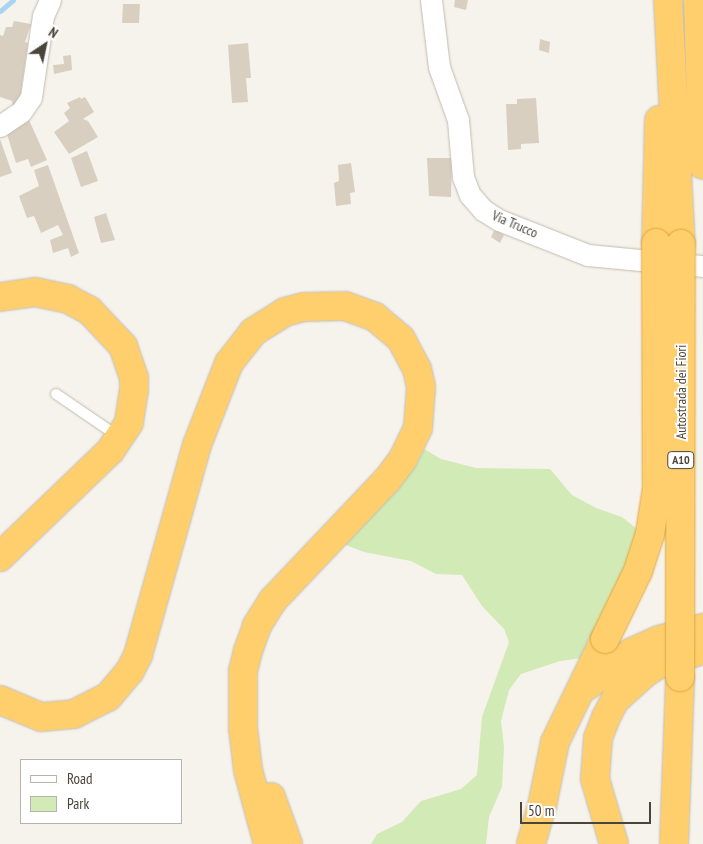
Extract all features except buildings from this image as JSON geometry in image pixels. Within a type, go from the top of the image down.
[{"type":"highway","points":[[698,0],[703,165]]},
{"type":"highway","name":"Autostrada dei Fiori","points":[[669,10],[669,243],[680,677],[674,844]]},
{"type":"highway","points":[[530,844],[542,806],[555,742],[638,572],[650,534],[657,489],[669,243]]},
{"type":"highway","points":[[0,296],[35,292],[68,299],[88,310],[123,346],[134,378],[132,409],[121,438],[99,464],[0,557]]},
{"type":"highway","points":[[0,700],[28,713],[59,717],[93,706],[120,684],[138,655],[197,445],[229,363],[253,332],[285,312],[304,307],[345,306],[375,317],[400,339],[412,356],[421,387],[418,428],[403,459],[386,480],[291,578],[257,626],[243,671],[243,728],[248,770],[268,844]]},
{"type":"highway","points":[[580,692],[632,652],[659,640],[703,628]]},
{"type":"highway","points":[[614,844],[595,779],[598,738],[606,717],[616,700],[644,673],[661,663],[703,650]]},
{"type":"highway","points":[[243,728],[288,844]]},
{"type":"highway","points":[[542,806],[546,844]]},
{"type":"street","points":[[0,126],[21,112],[31,97],[43,16],[50,0]]},
{"type":"street","name":"Via Trucco","points":[[431,0],[439,67],[458,120],[464,177],[470,195],[483,210],[499,220],[588,255],[703,266]]},
{"type":"lane","points":[[56,394],[121,438]]},
{"type":"green space","points":[[424,449],[441,459],[476,468],[550,469],[572,495],[596,508],[622,517],[637,529],[633,558],[582,658],[560,661],[521,674],[509,690],[501,721],[504,747],[502,787],[489,817],[486,844],[371,844],[377,834],[402,822],[421,801],[461,789],[477,775],[482,717],[509,642],[504,629],[482,606],[462,575],[436,574],[411,561],[364,552],[343,544],[417,464]]},
{"type":"waterway","points":[[0,11],[13,0]]}]
